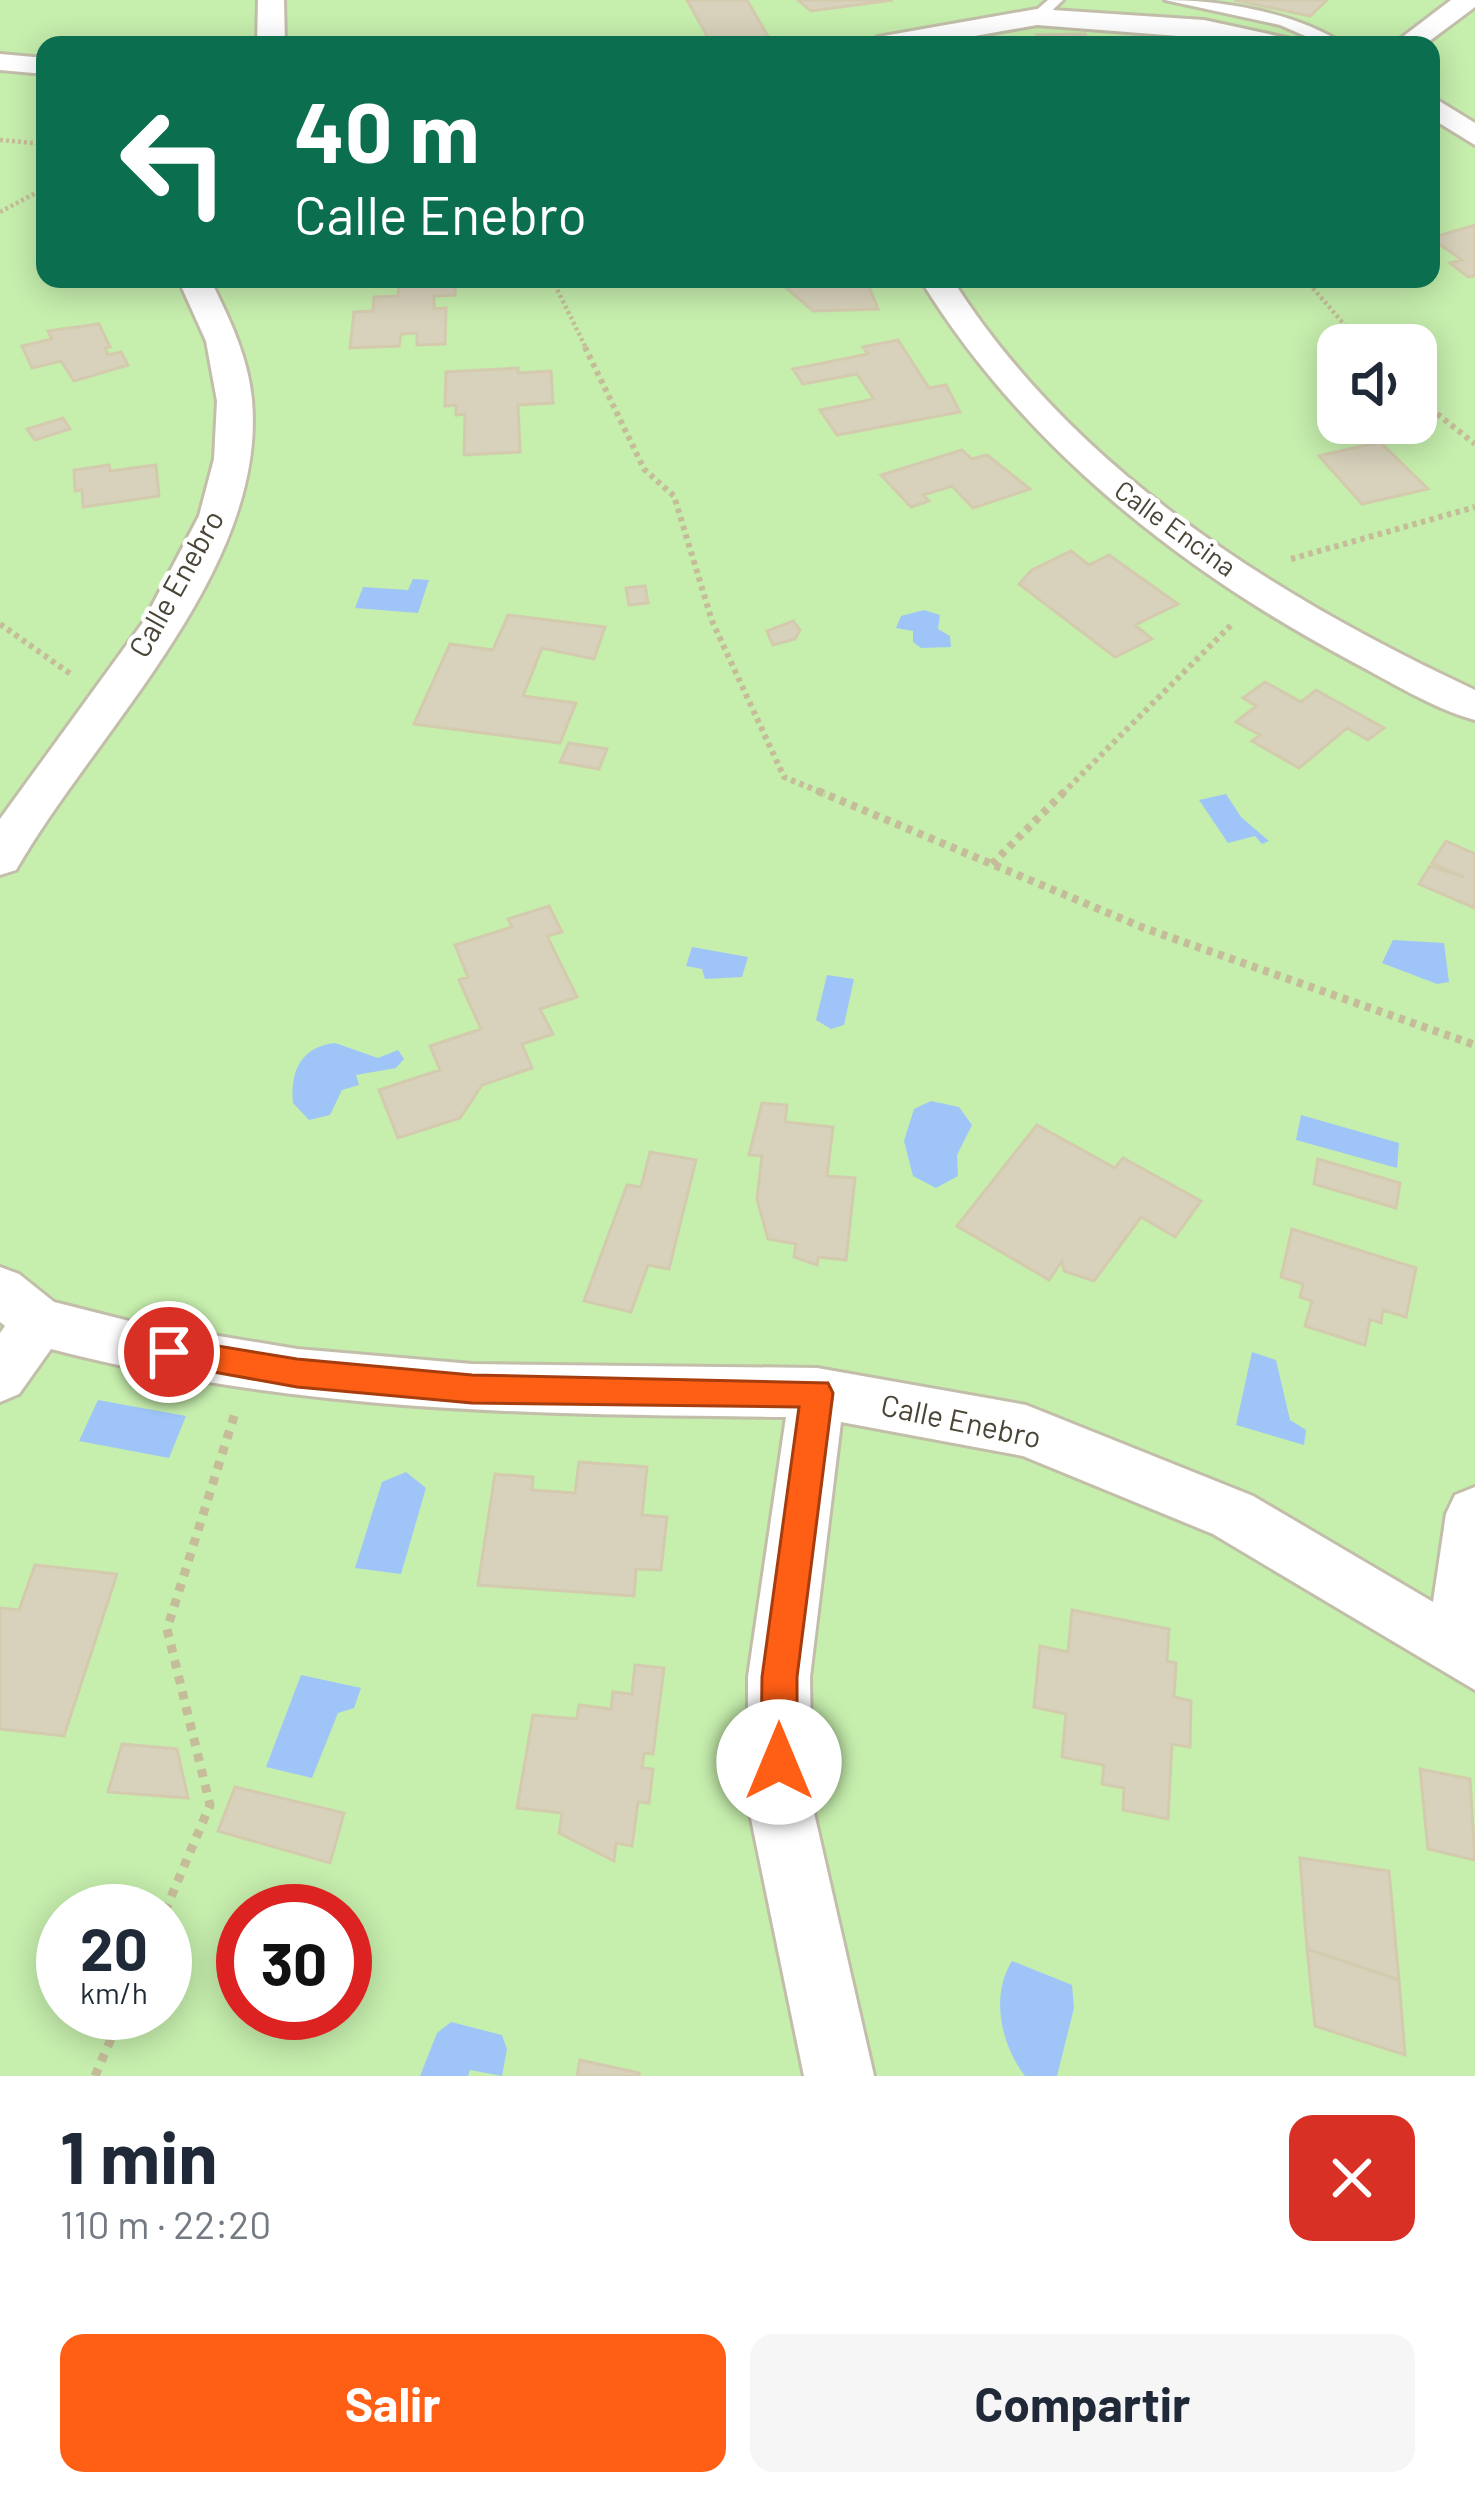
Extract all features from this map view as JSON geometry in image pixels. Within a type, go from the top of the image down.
[{"type":"street","points":[[271,0],[272,36]]},
{"type":"street","points":[[1420,36],[1470,4]]},
{"type":"street","points":[[923,36],[1046,9],[1240,36]]},
{"type":"street","points":[[0,62],[36,65]]},
{"type":"street","points":[[1440,111],[1475,136]]},
{"type":"street","name":"Calle Enebro","points":[[0,860],[14,830],[110,700],[212,532],[236,462],[238,406],[229,356],[198,288]]},
{"type":"street","name":"Calle Encina","points":[[942,288],[996,367],[1106,479],[1250,583],[1475,706]]},
{"type":"street","points":[[0,1377],[20,1306]]},
{"type":"street","name":"Calle Enebro","points":[[20,1306],[128,1345],[250,1366],[472,1389],[817,1393],[1026,1431],[1233,1515],[1466,1654],[1475,1514]]},
{"type":"street","points":[[817,1393],[779,1677],[780,1804],[838,2076]]},
{"type":"lane","points":[[1172,0],[1284,22],[1317,36]]},
{"type":"path","points":[[0,140],[36,143]]},
{"type":"path","points":[[0,212],[36,193]]},
{"type":"path","points":[[556,288],[644,470],[674,496],[712,621],[784,777],[1144,928],[1475,1046]]},
{"type":"path","points":[[1313,288],[1344,324]]},
{"type":"path","points":[[1437,414],[1475,444]]},
{"type":"path","points":[[992,864],[1250,583],[1475,507]]},
{"type":"path","points":[[0,624],[110,700]]},
{"type":"path","points":[[176,1884],[210,1805],[167,1629],[250,1366]]},
{"type":"path","points":[[95,2076],[110,2040]]},
{"type":"green space","points":[[0,0],[1475,0],[1475,2076],[0,2076]]},
{"type":"water","points":[[413,579],[429,580],[418,613],[355,608],[363,587],[408,590]]},
{"type":"water","points":[[924,610],[940,615],[938,629],[950,636],[951,647],[921,648],[913,642],[913,631],[896,628],[901,616]]},
{"type":"water","points":[[1226,794],[1241,817],[1269,841],[1262,844],[1255,836],[1228,843],[1199,800]]},
{"type":"water","points":[[1393,940],[1444,943],[1449,982],[1437,984],[1382,963]]},
{"type":"water","points":[[692,947],[748,957],[742,977],[705,979],[702,969],[686,966]]},
{"type":"water","points":[[827,975],[854,979],[844,1025],[831,1029],[816,1020]]},
{"type":"water","points":[[335,1043],[378,1058],[398,1050],[404,1059],[396,1068],[356,1075],[359,1085],[342,1090],[330,1115],[309,1120],[293,1103],[296,1071],[306,1055]]},
{"type":"water","points":[[931,1101],[959,1107],[972,1125],[957,1155],[958,1176],[936,1188],[913,1176],[904,1141],[914,1109]]},
{"type":"water","points":[[1301,1115],[1399,1143],[1397,1168],[1296,1140]]},
{"type":"water","points":[[1252,1352],[1276,1360],[1290,1420],[1306,1430],[1304,1445],[1236,1425]]},
{"type":"water","points":[[98,1400],[186,1416],[169,1458],[79,1441]]},
{"type":"water","points":[[406,1472],[426,1488],[401,1574],[355,1568],[382,1482]]},
{"type":"water","points":[[301,1675],[361,1688],[354,1708],[338,1713],[312,1778],[266,1767]]},
{"type":"water","points":[[1012,1961],[1072,1985],[1074,2008],[1057,2076],[1025,2076],[1010,2050],[1000,2005]]},
{"type":"water","points":[[451,2022],[502,2035],[507,2049],[502,2076],[470,2070],[468,2076],[420,2076],[437,2033]]},
{"type":"building","points":[[687,0],[747,0],[768,36],[707,36]]},
{"type":"building","points":[[798,0],[893,0],[811,11]]},
{"type":"building","points":[[1234,0],[1327,0],[1310,16]]},
{"type":"building","points":[[1475,225],[1475,276],[1468,277],[1450,263],[1462,260],[1440,244],[1440,235]]},
{"type":"building","points":[[398,288],[455,288],[455,295],[434,296],[434,309],[446,308],[445,344],[417,345],[417,333],[401,334],[399,346],[350,348],[354,312],[373,311],[374,297],[398,296]]},
{"type":"building","points":[[786,288],[870,288],[878,309],[813,311]]},
{"type":"building","points":[[99,324],[110,347],[105,348],[108,355],[121,352],[128,365],[74,381],[61,361],[32,368],[22,346],[52,339],[48,331]]},
{"type":"building","points":[[898,340],[929,388],[946,385],[960,412],[837,435],[820,410],[874,399],[857,374],[803,384],[793,369],[868,354],[863,347]]},
{"type":"building","points":[[518,368],[518,373],[551,371],[553,403],[518,405],[520,452],[464,455],[465,414],[456,415],[456,405],[445,406],[446,372]]},
{"type":"building","points":[[63,418],[70,429],[35,440],[27,429]]},
{"type":"building","points":[[1382,444],[1428,489],[1362,504],[1319,456]]},
{"type":"building","points":[[962,450],[972,459],[987,455],[1030,489],[973,508],[952,486],[923,495],[929,501],[911,507],[881,475]]},
{"type":"building","points":[[109,465],[110,471],[156,465],[159,496],[83,507],[82,490],[75,491],[74,470]]},
{"type":"building","points":[[1071,551],[1089,565],[1109,555],[1178,604],[1135,625],[1152,639],[1115,657],[1019,584],[1032,570]]},
{"type":"building","points":[[645,586],[648,603],[629,605],[626,588]]},
{"type":"building","points":[[508,615],[605,627],[594,659],[542,648],[523,696],[576,703],[560,743],[414,724],[450,644],[493,650]]},
{"type":"building","points":[[793,621],[800,630],[795,639],[773,645],[767,631]]},
{"type":"building","points":[[1265,682],[1301,702],[1316,690],[1384,728],[1368,740],[1347,728],[1299,768],[1252,741],[1260,735],[1236,722],[1256,706],[1243,698]]},
{"type":"building","points":[[569,743],[607,749],[599,769],[560,762]]},
{"type":"building","points":[[1446,841],[1475,854],[1475,908],[1419,884],[1430,866],[1464,877],[1432,863]]},
{"type":"building","points":[[549,906],[562,932],[547,936],[577,997],[540,1009],[553,1034],[522,1044],[532,1068],[482,1085],[460,1118],[398,1138],[379,1090],[440,1070],[430,1046],[481,1029],[459,980],[468,977],[455,945],[512,927],[508,919]]},
{"type":"building","points":[[762,1103],[787,1105],[785,1122],[833,1127],[827,1176],[855,1178],[846,1260],[818,1257],[817,1265],[794,1257],[796,1244],[768,1239],[757,1199],[762,1156],[749,1155]]},
{"type":"building","points":[[1037,1125],[1115,1168],[1123,1158],[1201,1201],[1175,1237],[1141,1217],[1094,1281],[1064,1271],[1062,1261],[1049,1280],[957,1226]]},
{"type":"building","points":[[650,1152],[696,1160],[669,1269],[648,1265],[631,1312],[584,1301],[627,1185],[641,1187]]},
{"type":"building","points":[[1318,1159],[1400,1183],[1396,1208],[1314,1184]]},
{"type":"building","points":[[1292,1229],[1416,1268],[1406,1317],[1383,1310],[1381,1323],[1370,1319],[1365,1345],[1305,1326],[1312,1301],[1300,1297],[1303,1284],[1281,1277]]},
{"type":"building","points":[[579,1462],[647,1467],[642,1515],[667,1517],[661,1570],[636,1569],[634,1596],[478,1585],[495,1474],[533,1477],[532,1490],[575,1493]]},
{"type":"building","points":[[35,1565],[117,1574],[64,1736],[0,1729],[0,1608],[19,1610]]},
{"type":"building","points":[[1072,1610],[1169,1629],[1167,1661],[1176,1663],[1174,1697],[1191,1701],[1190,1747],[1172,1744],[1168,1819],[1123,1810],[1124,1788],[1102,1784],[1104,1765],[1062,1757],[1066,1714],[1034,1707],[1040,1646],[1068,1652]]},
{"type":"building","points":[[635,1665],[664,1668],[653,1754],[644,1753],[642,1768],[653,1769],[649,1803],[638,1802],[632,1846],[616,1843],[614,1861],[559,1833],[562,1813],[517,1808],[533,1715],[577,1719],[579,1705],[611,1709],[613,1692],[632,1694]]},
{"type":"building","points":[[122,1744],[177,1749],[188,1798],[108,1792]]},
{"type":"building","points":[[1420,1769],[1470,1779],[1475,1860],[1428,1849]]},
{"type":"building","points":[[235,1787],[344,1813],[330,1863],[218,1831]]},
{"type":"building","points":[[1300,1858],[1389,1871],[1399,1980],[1307,1949]]},
{"type":"building","points":[[1307,1949],[1399,1980],[1405,2055],[1315,2026]]},
{"type":"building","points":[[580,2060],[639,2073],[639,2076],[577,2076]]},
{"type":"route","points":[[169,1352],[297,1373],[472,1389],[817,1393],[779,1677],[779,1762]]}]
